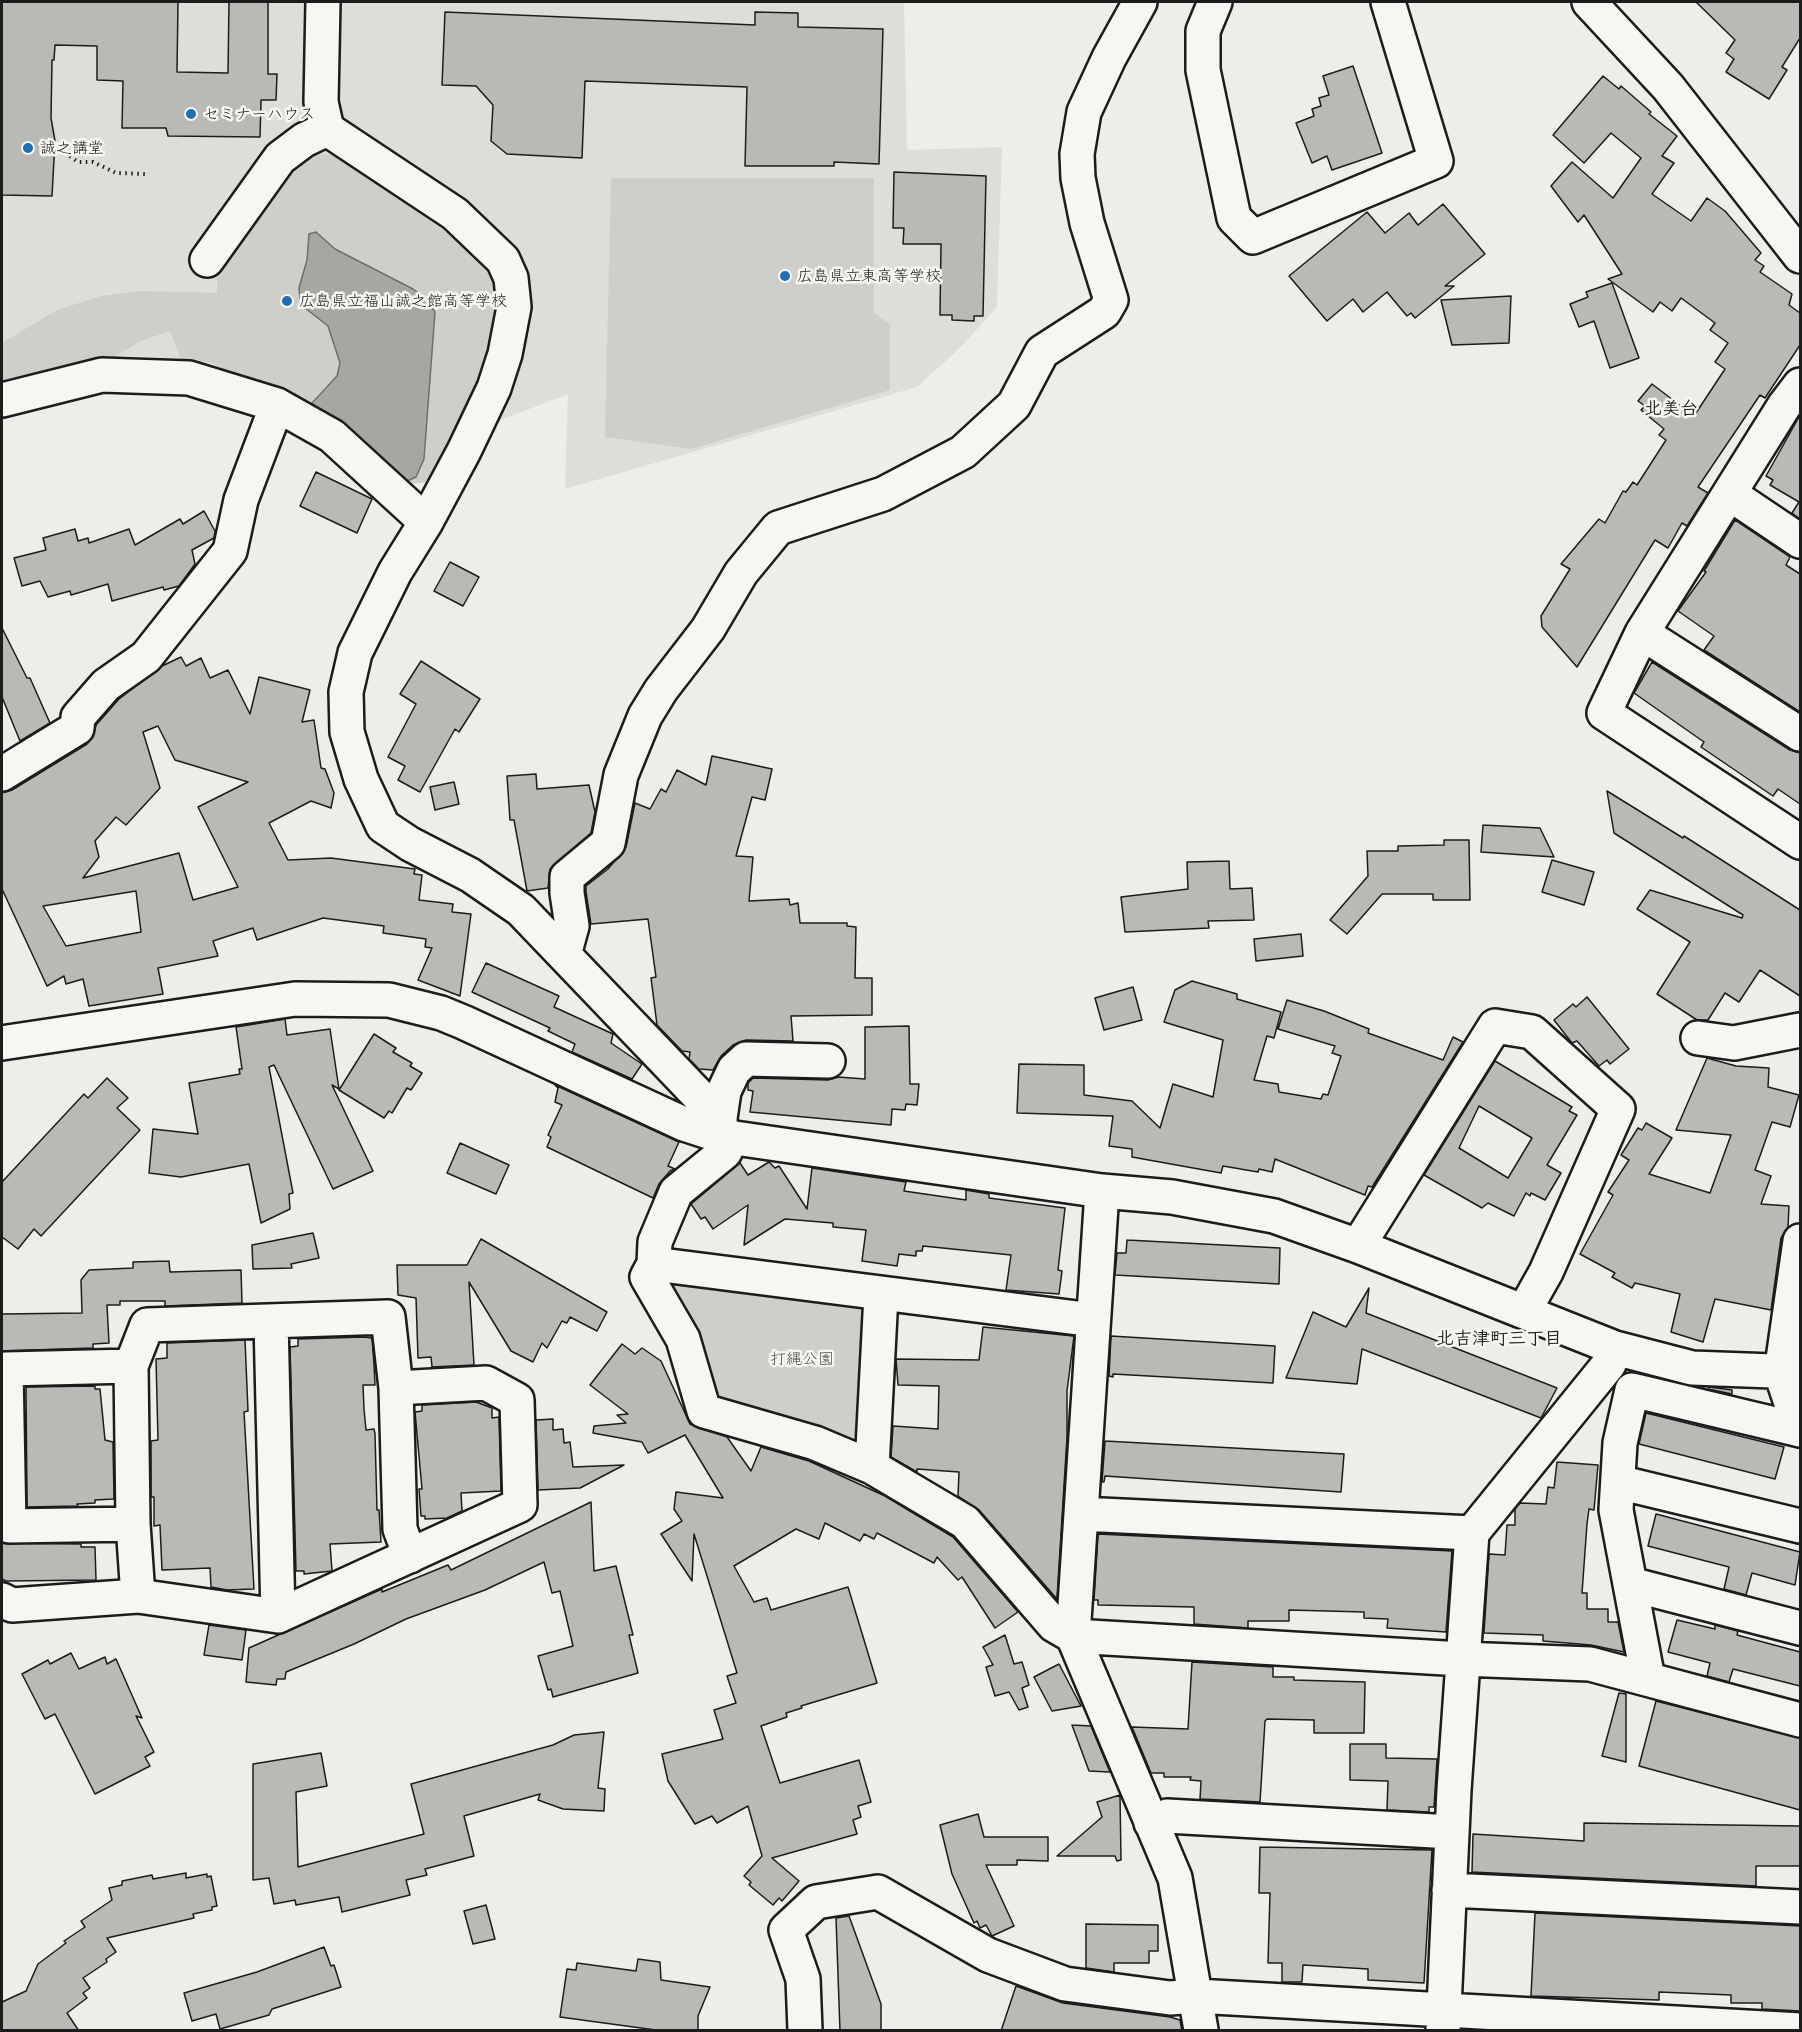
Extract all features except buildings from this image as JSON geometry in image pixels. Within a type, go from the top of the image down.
[{"type":"street","points":[[323,2],[321,102],[327,129],[455,214],[503,260],[511,278],[514,308],[505,354],[494,388],[426,522],[395,573],[355,653],[346,692],[347,732],[356,760],[383,826],[410,844],[470,875],[522,910],[724,1131]]},
{"type":"street","points":[[564,955],[572,927],[567,877],[608,843],[621,775],[645,716],[660,690],[708,629],[741,573],[778,528],[883,494],[963,452],[1014,405],[1042,352],[1104,312],[1111,300],[1087,224],[1078,178],[1077,154],[1084,112],[1109,58],[1140,2]]},
{"type":"street","points":[[1215,2],[1203,31],[1203,70],[1234,218],[1253,237],[1436,161],[1388,2]]},
{"type":"street","points":[[1589,2],[1668,87],[1800,256]]},
{"type":"street","points":[[207,260],[280,158],[304,140],[327,129]]},
{"type":"street","points":[[2,400],[102,375],[189,378],[276,405],[333,436],[426,522]]},
{"type":"street","points":[[1795,403],[1730,494],[1642,633],[1604,713],[1800,842]]},
{"type":"street","points":[[2,774],[77,728],[78,717],[106,685],[146,657],[230,551],[241,500],[276,405]]},
{"type":"street","points":[[1730,494],[1800,541]]},
{"type":"street","points":[[1642,633],[1800,734]]},
{"type":"street","points":[[2,1043],[295,999],[389,1000],[441,1013],[684,1124],[1102,1191],[1172,1197],[1274,1216],[1358,1246],[1615,1348],[1692,1368],[1791,1373]]},
{"type":"street","points":[[1358,1246],[1495,1026],[1532,1032],[1618,1109],[1546,1272],[1524,1311]]},
{"type":"street","points":[[1698,1038],[1734,1043],[1800,1030]]},
{"type":"street","points":[[828,1061],[746,1059],[734,1070],[724,1091],[725,1152],[676,1192],[655,1242],[654,1264],[647,1277],[683,1339],[704,1411],[815,1443],[872,1467],[965,1522],[1054,1625],[1073,1636],[1462,1659],[1590,1664],[1800,1720]]},
{"type":"street","points":[[1102,1191],[1073,1636],[1175,1878],[1201,2031]]},
{"type":"street","points":[[1648,1679],[1616,1510],[1620,1443],[1632,1390],[1800,1430],[1791,1373],[1800,1241]]},
{"type":"street","points":[[654,1264],[1093,1320]]},
{"type":"street","points":[[872,1467],[881,1294]]},
{"type":"street","points":[[138,1596],[133,1524],[131,1366],[147,1324],[388,1317],[396,1388],[400,1529],[410,1556]]},
{"type":"street","points":[[271,1321],[278,1616]]},
{"type":"street","points":[[1443,2021],[1462,1659],[1472,1533],[1609,1364],[1615,1348]]},
{"type":"street","points":[[131,1366],[6,1369],[9,1526],[133,1524]]},
{"type":"street","points":[[2,1600],[12,1605],[138,1596],[278,1616],[520,1505],[517,1400],[486,1383],[396,1388]]},
{"type":"street","points":[[1618,1482],[1800,1526]]},
{"type":"street","points":[[1081,1514],[1472,1533]]},
{"type":"street","points":[[1630,1584],[1800,1628]]},
{"type":"street","points":[[1151,1823],[1167,1816],[1452,1832]]},
{"type":"street","points":[[1449,1890],[1800,1907]]},
{"type":"street","points":[[805,2031],[802,1979],[786,1930],[816,1902],[878,1892],[988,1955],[1065,1984],[1170,1998],[1196,1996],[1443,2021],[1800,2030]]},
{"type":"path","points":[[60,149],[78,162],[93,162],[116,173],[146,174]]},
{"type":"shaded area","points":[[2,2],[904,2],[907,150],[1002,147],[997,307],[962,346],[917,387],[565,489],[568,394],[493,423],[434,482],[405,484],[261,385],[210,363],[127,356],[86,360],[2,382]]},
{"type":"shaded area","points":[[316,232],[335,249],[413,289],[424,297],[435,312],[424,459],[416,477],[403,483],[312,412],[312,403],[337,376],[340,363],[328,326],[305,308],[300,298],[299,288],[307,260],[309,234]]},
{"type":"green space","points":[[342,154],[465,247],[494,280],[494,327],[481,379],[434,482],[405,484],[416,477],[424,459],[435,312],[413,289],[335,249],[316,232],[309,235],[307,260],[299,288],[305,308],[328,326],[340,363],[337,376],[316,396],[312,412],[261,385],[210,363],[181,359],[170,331],[141,341],[110,359],[2,388],[2,343],[57,310],[101,296],[142,291],[217,293],[217,267],[288,165],[306,155]]},
{"type":"green space","points":[[611,178],[874,178],[874,313],[890,324],[890,390],[691,449],[605,437]]},
{"type":"green space","name":"打縄公園","points":[[666,1275],[869,1299],[866,1446],[709,1398]]},
{"type":"place","name":"セミナーハウス","points":[[191,114]]},
{"type":"place","name":"誠之講堂","points":[[28,148]]},
{"type":"place","name":"広島県立東高等学校","points":[[785,276]]},
{"type":"place","name":"広島県立福山誠之館高等学校","points":[[287,301]]},
{"type":"district","name":"北美台","points":[[1671,408]]},
{"type":"district","name":"北吉津町三丁目","points":[[1499,1338]]}]
